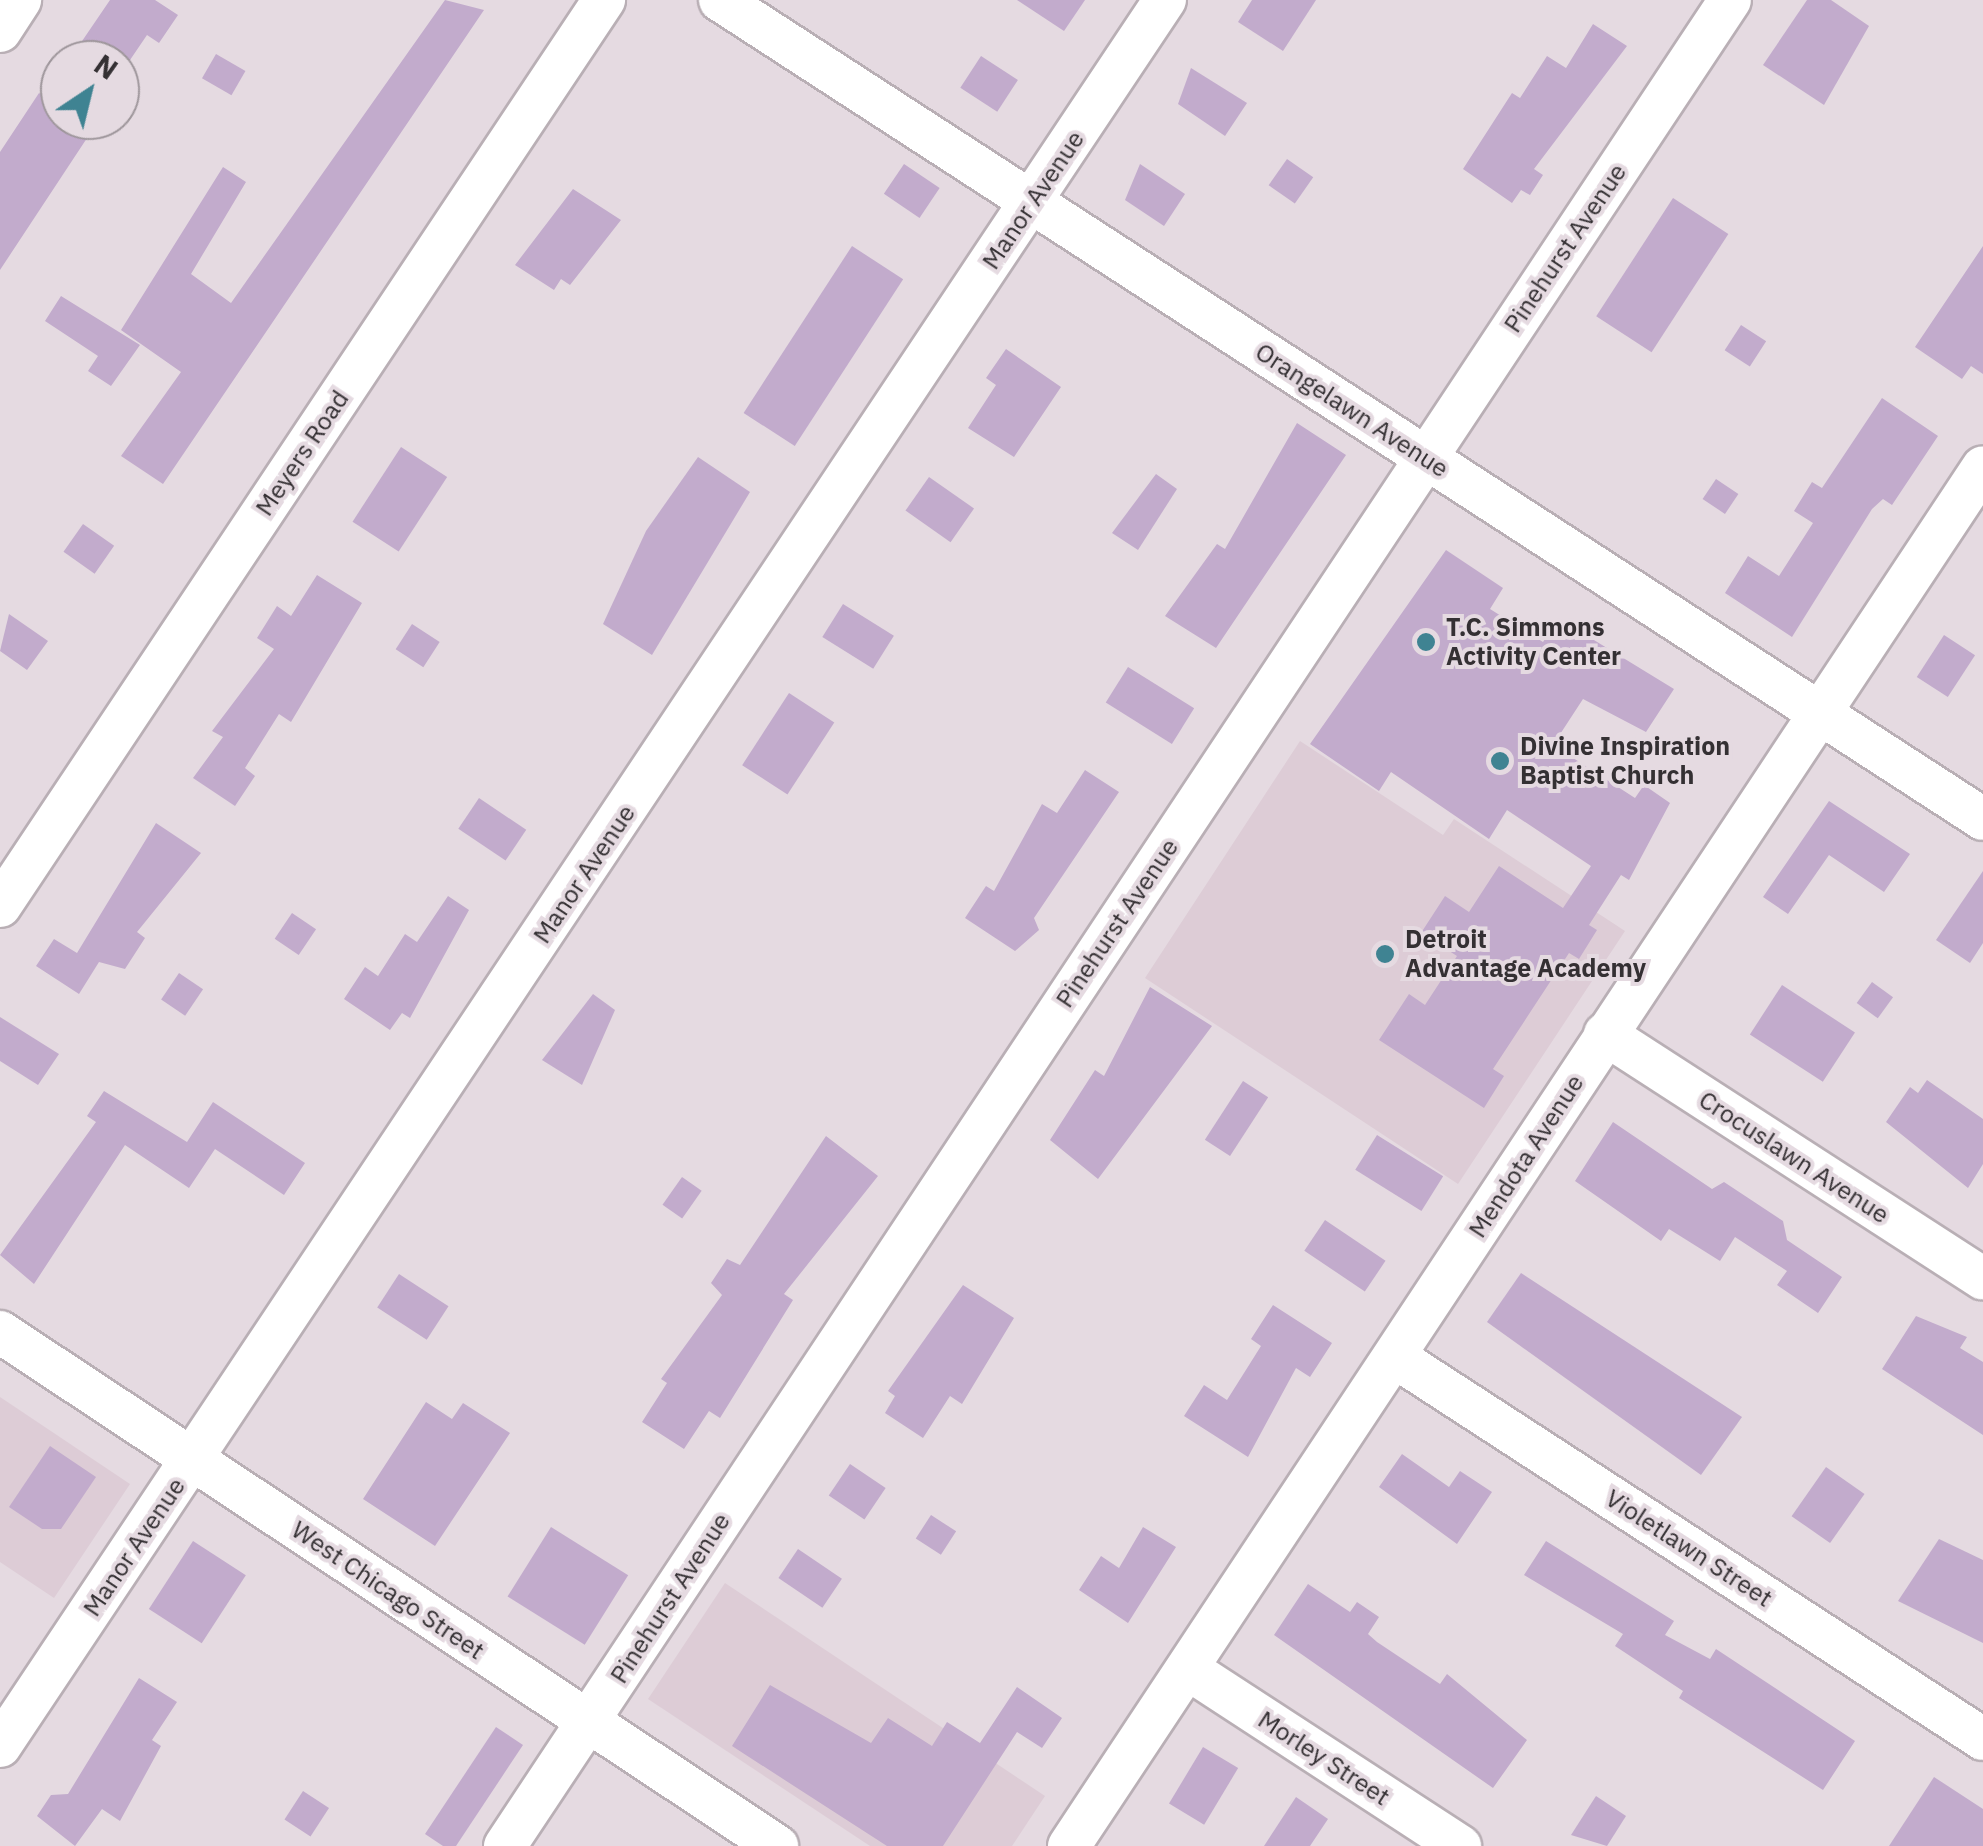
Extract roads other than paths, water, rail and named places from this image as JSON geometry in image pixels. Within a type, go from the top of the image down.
[{"type":"street","points":[[0,30],[20,0]]},
{"type":"street","name":"Meyers Road","points":[[0,906],[604,0]]},
{"type":"street","name":"Orangelawn Avenue","points":[[720,0],[1983,819]]},
{"type":"street","name":"Manor Avenue","points":[[0,1746],[1165,0]]},
{"type":"street","name":"Pinehurst Avenue","points":[[506,1846],[1730,0]]},
{"type":"street","name":"Mendota Avenue","points":[[1069,1846],[1983,467]]},
{"type":"street","name":"Crocuslawn Avenue","points":[[1605,1034],[1983,1279]]},
{"type":"street","name":"West Chicago Street","points":[[0,1332],[776,1846]]},
{"type":"street","name":"Violetlawn Street","points":[[1395,1357],[1983,1739]]},
{"type":"street","name":"Morley Street","points":[[1188,1670],[1460,1846]]},
{"type":"place","name":"T.C. Simmons Activity Center","points":[[1426,642]]},
{"type":"place","name":"Divine Inspiration Baptist Church","points":[[1500,761]]},
{"type":"place","name":"Detroit Advantage Academy","points":[[1385,954]]}]
